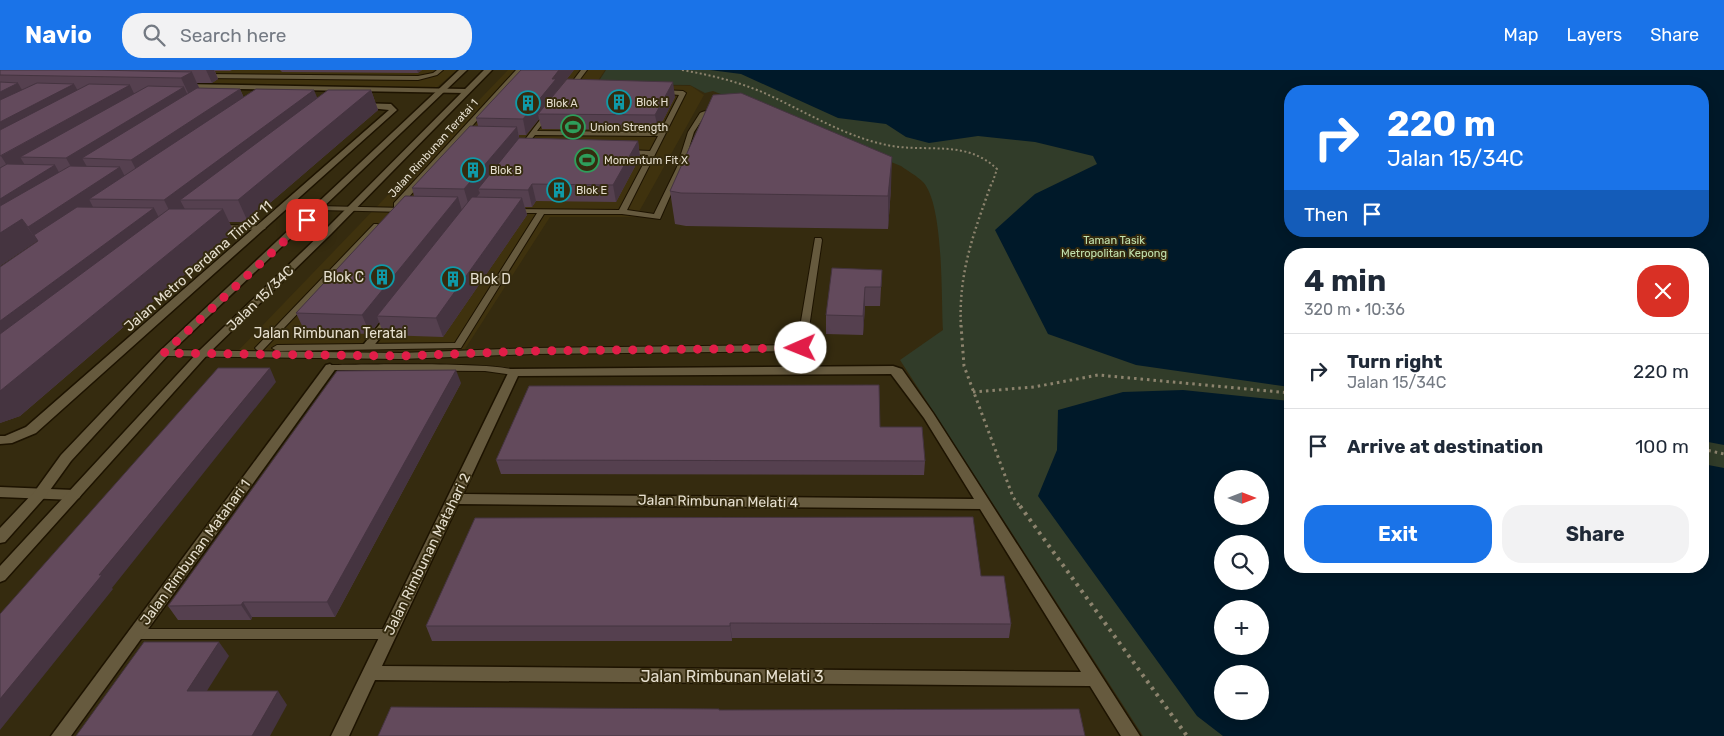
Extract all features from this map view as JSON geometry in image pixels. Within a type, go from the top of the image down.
[{"type":"street","name":"Jalan 15/34C","points":[[0,538],[40,494],[66,458],[164,353],[463,70]]},
{"type":"street","name":"Jalan 15/34C","points":[[0,576],[204,352],[488,70]]},
{"type":"street","points":[[173,86],[465,91]]},
{"type":"street","points":[[271,98],[285,88]]},
{"type":"street","name":"Jalan Metro Perdana Timur 11","points":[[4,440],[31,430],[262,228],[393,110],[391,106],[384,105],[355,105]]},
{"type":"street","points":[[457,137],[474,138]]},
{"type":"street","points":[[368,346],[396,310]]},
{"type":"street","name":"Jalan Rimbunan Matahari 1","points":[[60,736],[330,368]]},
{"type":"street","points":[[514,372],[893,370],[898,372],[1131,736]]},
{"type":"street","name":"Jalan Rimbunan Matahari 2","points":[[340,736],[514,372]]},
{"type":"street","points":[[0,492],[74,495]]},
{"type":"street","name":"Jalan Rimbunan Melati 4","points":[[453,499],[984,504]]},
{"type":"street","name":"Jalan Rimbunan Melati 3","points":[[370,673],[1094,679]]},
{"type":"lane","points":[[219,87],[246,70]]},
{"type":"lane","points":[[196,76],[418,78],[435,74],[440,70]]},
{"type":"lane","name":"Jalan Rimbunan Teratai 1","points":[[260,348],[393,210],[519,70]]},
{"type":"lane","points":[[584,70],[572,88],[585,88]]},
{"type":"lane","points":[[622,212],[683,93],[654,92]]},
{"type":"lane","points":[[521,152],[527,137],[556,104]]},
{"type":"lane","points":[[502,211],[622,212],[657,217],[680,167],[691,132],[703,113],[727,113]]},
{"type":"lane","points":[[527,137],[662,134]]},
{"type":"lane","points":[[615,152],[652,152]]},
{"type":"lane","points":[[319,208],[411,210]]},
{"type":"lane","name":"Jalan Rimbunan Teratai","points":[[204,352],[229,347],[458,346],[542,211]]},
{"type":"lane","points":[[207,227],[262,228]]},
{"type":"lane","points":[[164,353],[204,352],[401,356],[532,351],[801,348],[818,240]]},
{"type":"lane","points":[[330,368],[485,368],[514,372]]},
{"type":"lane","points":[[135,634],[388,634]]},
{"type":"path","points":[[682,70],[746,85],[871,141],[893,146],[962,150],[976,153],[992,162],[997,169],[968,248],[962,279],[961,321],[964,366],[1013,496],[1187,736]]},
{"type":"path","points":[[973,392],[1034,386],[1098,375],[1284,392]]},
{"type":"path","points":[[1709,451],[1724,454]]},
{"type":"shaded area","points":[[0,70],[457,70],[436,88],[132,84]]},
{"type":"shaded area","points":[[508,70],[605,70],[595,85],[691,86],[704,95],[636,217],[550,217],[465,349],[238,351]]},
{"type":"green space","name":"Taman Tasik Metropolitan Kepong","points":[[606,70],[1724,70],[1724,736],[1143,736],[900,360],[943,330],[938,230],[930,193],[923,182],[901,166],[713,91],[705,93],[690,85],[597,84]]},
{"type":"water","points":[[710,70],[1724,70],[1724,445],[1709,442],[1709,248],[1284,248],[1284,386],[1136,365],[1048,334],[995,230],[1035,194],[1097,164],[1093,156],[1035,142],[978,136],[929,143],[906,137],[886,124],[838,118],[741,74]]},
{"type":"water","points":[[1183,390],[1284,400],[1284,573],[1709,573],[1709,465],[1724,468],[1724,736],[1223,736],[1197,716],[1038,496],[1057,450],[1058,410],[1123,392]]},
{"type":"building","points":[[0,70],[192,72],[181,78],[0,75]]},
{"type":"building","points":[[521,70],[559,70],[552,79],[556,79],[523,119],[476,118]]},
{"type":"building","points":[[567,79],[673,82],[655,115],[538,114]]},
{"type":"building","points":[[0,82],[18,83],[0,92]]},
{"type":"building","points":[[37,83],[74,84],[0,122],[0,100]]},
{"type":"building","points":[[89,84],[130,85],[0,156],[0,130]]},
{"type":"building","points":[[148,86],[184,87],[66,158],[20,157]]},
{"type":"building","points":[[197,88],[240,89],[131,160],[82,158]]},
{"type":"building","points":[[256,89],[314,90],[164,200],[89,199]]},
{"type":"building","points":[[328,90],[371,90],[238,200],[180,200]]},
{"type":"building","points":[[741,93],[892,157],[888,196],[681,193],[670,191],[713,95]]},
{"type":"building","points":[[470,126],[517,127],[464,189],[412,188]]},
{"type":"building","points":[[519,138],[638,141],[613,185],[532,184],[528,190],[478,189]]},
{"type":"building","points":[[7,164],[55,165],[0,199],[0,168]]},
{"type":"building","points":[[70,166],[120,167],[28,227],[22,219],[0,233],[0,206]]},
{"type":"building","points":[[405,196],[458,197],[362,315],[296,313]]},
{"type":"building","points":[[472,197],[522,198],[436,318],[377,316]]},
{"type":"building","points":[[77,207],[154,208],[0,321],[0,267],[38,241],[34,235]]},
{"type":"building","points":[[169,209],[223,209],[0,391],[0,334]]},
{"type":"building","points":[[832,268],[882,270],[881,287],[865,287],[863,316],[826,315]]},
{"type":"building","points":[[218,368],[270,368],[99,575],[102,575],[0,699],[0,614]]},
{"type":"building","points":[[456,370],[327,602],[243,602],[241,605],[168,606],[337,371]]},
{"type":"building","points":[[879,385],[880,427],[922,427],[925,461],[496,460],[529,386]]},
{"type":"building","points":[[973,517],[981,576],[1004,576],[1011,624],[730,623],[730,626],[426,626],[475,518]]},
{"type":"building","points":[[144,642],[219,642],[187,691],[278,691],[252,736],[76,736]]},
{"type":"building","points":[[391,707],[719,710],[1079,709],[1085,736],[378,736]]},
{"type":"place","name":"Blok H","points":[[619,102]]},
{"type":"place","name":"Blok A","points":[[528,103]]},
{"type":"place","name":"Union Strength","points":[[573,127]]},
{"type":"place","name":"Momentum Fit X","points":[[587,160]]},
{"type":"place","name":"Blok B","points":[[473,170]]},
{"type":"place","name":"Blok E","points":[[559,190]]},
{"type":"place","name":"Blok C","points":[[382,277]]},
{"type":"place","name":"Blok D","points":[[453,279]]},
{"type":"route","points":[[307,220],[164,353],[204,352],[401,356],[532,351],[801,348]]}]
